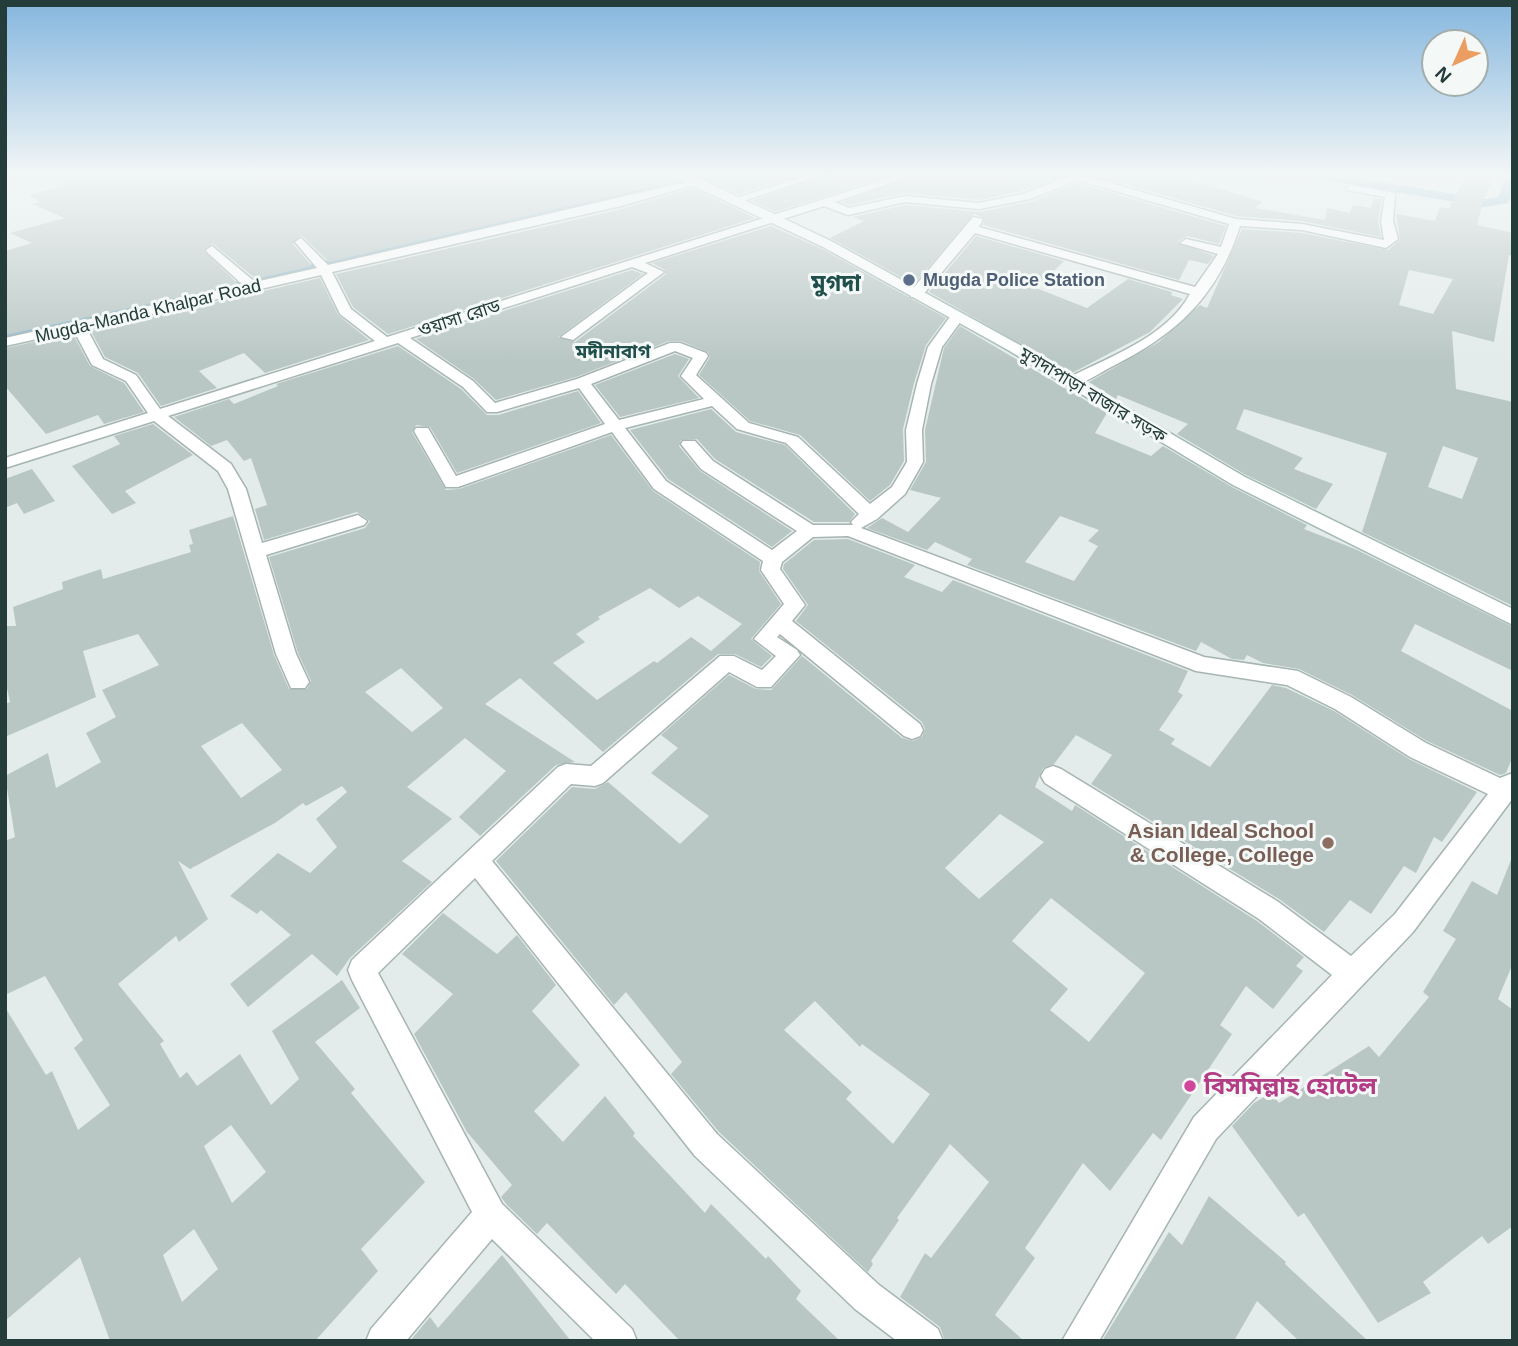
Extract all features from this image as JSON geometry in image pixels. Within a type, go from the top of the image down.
[{"type":"street","name":"Mugda-Manda Khalpar Road","points":[[5,342],[79,327],[322,267],[468,237]]},
{"type":"street","name":"ওয়াসা রোড","points":[[5,463],[716,237]]},
{"type":"street","name":"মুগদাপাড়া বাজার সড়ক","points":[[809,237],[916,293],[1239,481],[1513,618]]},
{"type":"street","points":[[916,293],[965,237]]},
{"type":"street","points":[[1000,237],[1198,292]]},
{"type":"street","points":[[1071,382],[1160,335],[1187,313],[1225,252],[1230,237]]},
{"type":"street","points":[[1350,237],[1386,244],[1391,237]]},
{"type":"street","points":[[301,242],[322,267],[345,311],[468,384],[492,410],[582,382],[675,346],[701,356],[688,376],[743,426],[792,440],[871,515]]},
{"type":"street","points":[[1186,243],[1225,252]]},
{"type":"street","points":[[212,250],[250,284]]},
{"type":"street","points":[[568,337],[658,272],[634,264]]},
{"type":"street","points":[[850,530],[900,490],[915,462],[914,430],[923,384],[935,347],[957,317]]},
{"type":"street","points":[[79,327],[97,362],[131,378],[157,415],[225,468],[237,489],[286,654],[298,682]]},
{"type":"street","points":[[582,382],[660,485],[773,559]]},
{"type":"street","points":[[422,431],[452,483],[614,426],[666,416],[716,400]]},
{"type":"street","points":[[689,444],[707,465],[809,531],[850,530],[1088,624],[1203,665],[1290,677],[1343,703],[1418,750],[1509,785],[1404,923],[1205,1128],[1079,1341]]},
{"type":"street","points":[[254,552],[358,521]]},
{"type":"street","points":[[620,1341],[491,1215],[362,970],[566,774],[595,776],[727,662],[764,681],[790,655],[764,639],[795,605],[770,570],[773,559],[809,531]]},
{"type":"street","points":[[779,622],[912,730]]},
{"type":"street","points":[[1053,776],[1268,910],[1353,974]]},
{"type":"street","points":[[475,859],[706,1145],[867,1297],[926,1341]]},
{"type":"street","points":[[383,1341],[491,1215]]},
{"type":"building","points":[[18,237],[299,237],[293,244],[312,266],[256,279],[212,243],[204,251],[238,284],[5,335],[5,251],[32,243]]},
{"type":"building","points":[[303,237],[437,237],[329,262]]},
{"type":"building","points":[[500,237],[695,237],[388,334],[353,307],[336,274]]},
{"type":"building","points":[[736,237],[795,237],[946,318],[926,345],[903,429],[904,461],[890,485],[870,501],[800,435],[750,421],[699,375],[710,357],[708,352],[681,341],[669,341],[576,377],[496,400],[474,379],[416,339],[632,270],[643,274],[558,337],[575,342],[666,274],[665,270],[652,263]]},
{"type":"building","points":[[832,237],[954,237],[914,284],[830,238]]},
{"type":"building","points":[[975,237],[979,237],[1064,261],[1036,288],[1087,308],[1128,279],[1172,292],[1171,295],[1183,299],[1150,332],[1072,373],[929,292]]},
{"type":"building","points":[[1025,237],[1186,237],[1177,242],[1214,256],[1208,264],[1189,260],[1179,280]]},
{"type":"building","points":[[1190,237],[1222,237],[1219,244]]},
{"type":"building","points":[[1239,237],[1321,237],[1388,250],[1400,240],[1400,237],[1513,237],[1513,256],[1509,255],[1494,342],[1452,331],[1456,389],[1513,402],[1513,606],[1362,532],[1387,453],[1244,409],[1236,429],[1303,458],[1294,469],[1333,484],[1316,509],[1246,475],[1177,434],[1188,424],[1118,395],[1116,399],[1089,382],[1159,342],[1200,305],[1207,308]],"holes":[[[1409,270],[1453,279],[1433,314],[1399,305]],[[1443,446],[1478,458],[1462,499],[1428,487]]]},
{"type":"building","points":[[320,278],[338,315],[369,340],[265,373],[244,353],[199,371],[217,388],[161,406],[138,373],[105,357],[91,331]]},
{"type":"building","points":[[960,326],[1107,413],[1095,433],[1151,456],[1163,446],[1232,487],[1307,525],[1304,529],[1355,549],[1513,627],[1513,671],[1415,624],[1401,651],[1513,711],[1513,756],[1506,773],[1500,775],[1427,741],[1352,695],[1299,669],[1263,663],[1247,655],[1244,660],[1232,659],[1201,642],[1196,651],[967,565],[972,559],[935,542],[927,550],[867,528],[882,518],[908,532],[941,498],[910,490],[926,462],[925,430],[944,348]],"holes":[[[1060,516],[1099,530],[1088,541],[1098,546],[1074,581],[1025,562]]]},
{"type":"building","points":[[73,334],[90,366],[124,383],[144,412],[104,424],[98,415],[46,434],[5,386],[5,348]]},
{"type":"building","points":[[398,346],[461,389],[487,415],[498,415],[578,391],[601,423],[457,473],[430,427],[416,425],[412,432],[446,490],[459,489],[611,435],[653,491],[760,562],[759,571],[781,604],[751,639],[772,656],[761,667],[735,654],[718,654],[603,752],[520,678],[485,704],[575,762],[556,765],[480,836],[459,817],[506,771],[465,738],[407,787],[452,819],[402,861],[432,882],[350,958],[337,976],[312,954],[248,1007],[230,984],[291,935],[261,910],[257,914],[230,896],[278,853],[310,873],[337,847],[316,819],[347,792],[342,786],[306,806],[303,803],[275,823],[190,869],[178,861],[208,919],[179,942],[176,936],[118,984],[164,1041],[160,1044],[180,1078],[187,1072],[197,1086],[240,1054],[271,1105],[299,1079],[272,1031],[342,980],[360,1008],[315,1042],[355,1089],[351,1093],[425,1182],[361,1249],[378,1271],[315,1341],[110,1341],[80,1257],[5,1321],[5,1007],[46,1075],[52,1071],[78,1130],[110,1105],[74,1048],[83,1040],[45,976],[5,995],[5,841],[15,837],[5,776],[48,753],[56,788],[101,762],[86,733],[116,717],[102,690],[159,665],[138,634],[83,651],[96,697],[5,737],[5,704],[10,702],[5,679],[5,626],[16,626],[13,607],[63,589],[62,582],[101,569],[103,579],[191,552],[189,545],[193,544],[189,530],[233,516],[274,655],[289,689],[307,689],[311,681],[298,653],[269,557],[365,528],[370,521],[357,512],[264,540],[255,509],[267,505],[251,458],[244,461],[227,440],[211,446],[174,417],[229,399],[234,404],[278,386],[276,384]],"holes":[[[650,588],[679,608],[698,596],[742,624],[711,651],[691,637],[657,663],[654,661],[597,700],[553,663],[585,642],[576,634],[600,619],[598,617]],[[401,668],[443,708],[412,732],[365,692]],[[242,723],[282,770],[241,798],[201,746]],[[231,1125],[266,1172],[232,1203],[204,1146]],[[194,1229],[218,1269],[182,1302],[163,1255]]]},
{"type":"building","points":[[675,354],[689,359],[678,376],[699,398],[620,417],[595,385]]},
{"type":"building","points":[[711,409],[736,432],[785,445],[855,514],[849,522],[814,522],[715,459],[697,439],[681,440],[679,446],[700,471],[792,531],[772,547],[668,479],[630,430]]},
{"type":"building","points":[[153,424],[193,455],[125,491],[136,503],[112,514],[72,466],[120,444],[114,436]]},
{"type":"building","points":[[32,469],[55,501],[24,514],[17,503],[5,508],[5,479]]},
{"type":"building","points":[[848,539],[915,565],[904,577],[942,592],[953,580],[1188,671],[1178,692],[1183,695],[1159,730],[1175,739],[1171,744],[1210,767],[1272,685],[1286,688],[1334,711],[1409,759],[1477,792],[1442,842],[1434,837],[1416,873],[1404,866],[1371,914],[1350,900],[1324,932],[1279,899],[1091,784],[1112,755],[1076,735],[1054,764],[1043,768],[1035,787],[1072,811],[1075,805],[1257,921],[1304,957],[1296,966],[1303,971],[1273,1009],[1246,986],[1220,1025],[1232,1034],[1161,1140],[1153,1133],[1110,1191],[1083,1163],[1025,1248],[1035,1258],[995,1315],[1024,1341],[945,1341],[940,1327],[900,1297],[925,1253],[931,1258],[989,1182],[950,1144],[897,1218],[899,1220],[871,1261],[873,1264],[868,1272],[719,1132],[671,1074],[682,1062],[626,992],[614,1005],[496,861],[572,787],[595,789],[608,782],[680,844],[709,816],[651,773],[678,748],[661,735],[729,675],[756,689],[771,690],[802,656],[902,738],[913,741],[922,737],[925,729],[922,722],[796,621],[808,605],[783,569],[784,564],[814,540]],"holes":[[[1000,814],[1044,842],[979,899],[945,868]],[[1051,898],[1145,973],[1089,1042],[1050,1010],[1068,989],[1012,941]],[[815,1001],[860,1047],[862,1044],[930,1094],[893,1144],[846,1099],[852,1092],[784,1030]]]},
{"type":"building","points":[[1511,860],[1513,963],[1498,999],[1513,1010],[1513,1226],[1488,1244],[1482,1236],[1423,1282],[1431,1293],[1378,1323],[1304,1213],[1298,1217],[1232,1126],[1254,1103],[1271,1093],[1279,1103],[1369,1046],[1379,1057],[1429,997],[1423,992],[1456,939],[1443,931],[1472,881],[1497,895]]},
{"type":"building","points":[[443,913],[497,954],[517,935],[556,985],[532,1011],[580,1065],[534,1111],[563,1142],[605,1096],[635,1133],[633,1136],[705,1213],[711,1204],[766,1259],[768,1256],[801,1291],[796,1299],[840,1341],[680,1341],[625,1284],[616,1294],[547,1223],[537,1234],[507,1205],[501,1197],[512,1185],[467,1132],[414,1034],[453,994],[402,954]]},
{"type":"building","points":[[1209,1196],[1286,1262],[1285,1264],[1368,1341],[1299,1341],[1257,1301],[1234,1341],[1102,1341],[1169,1232],[1182,1245]]},
{"type":"building","points":[[502,1255],[571,1341],[410,1341],[430,1317],[438,1328]]},
{"type":"waterway","points":[[5,336],[191,297],[447,237]]},
{"type":"place","name":"Mugda Police Station","points":[[909,280]]},
{"type":"place","name":"Asian Ideal School & College, College","points":[[1328,843]]},
{"type":"place","name":"বিসমিল্লাহ হোটেল","points":[[1190,1086]]},
{"type":"district","name":"মুগদা","points":[[836,283]]},
{"type":"district","name":"মদীনাবাগ","points":[[613,351]]}]
